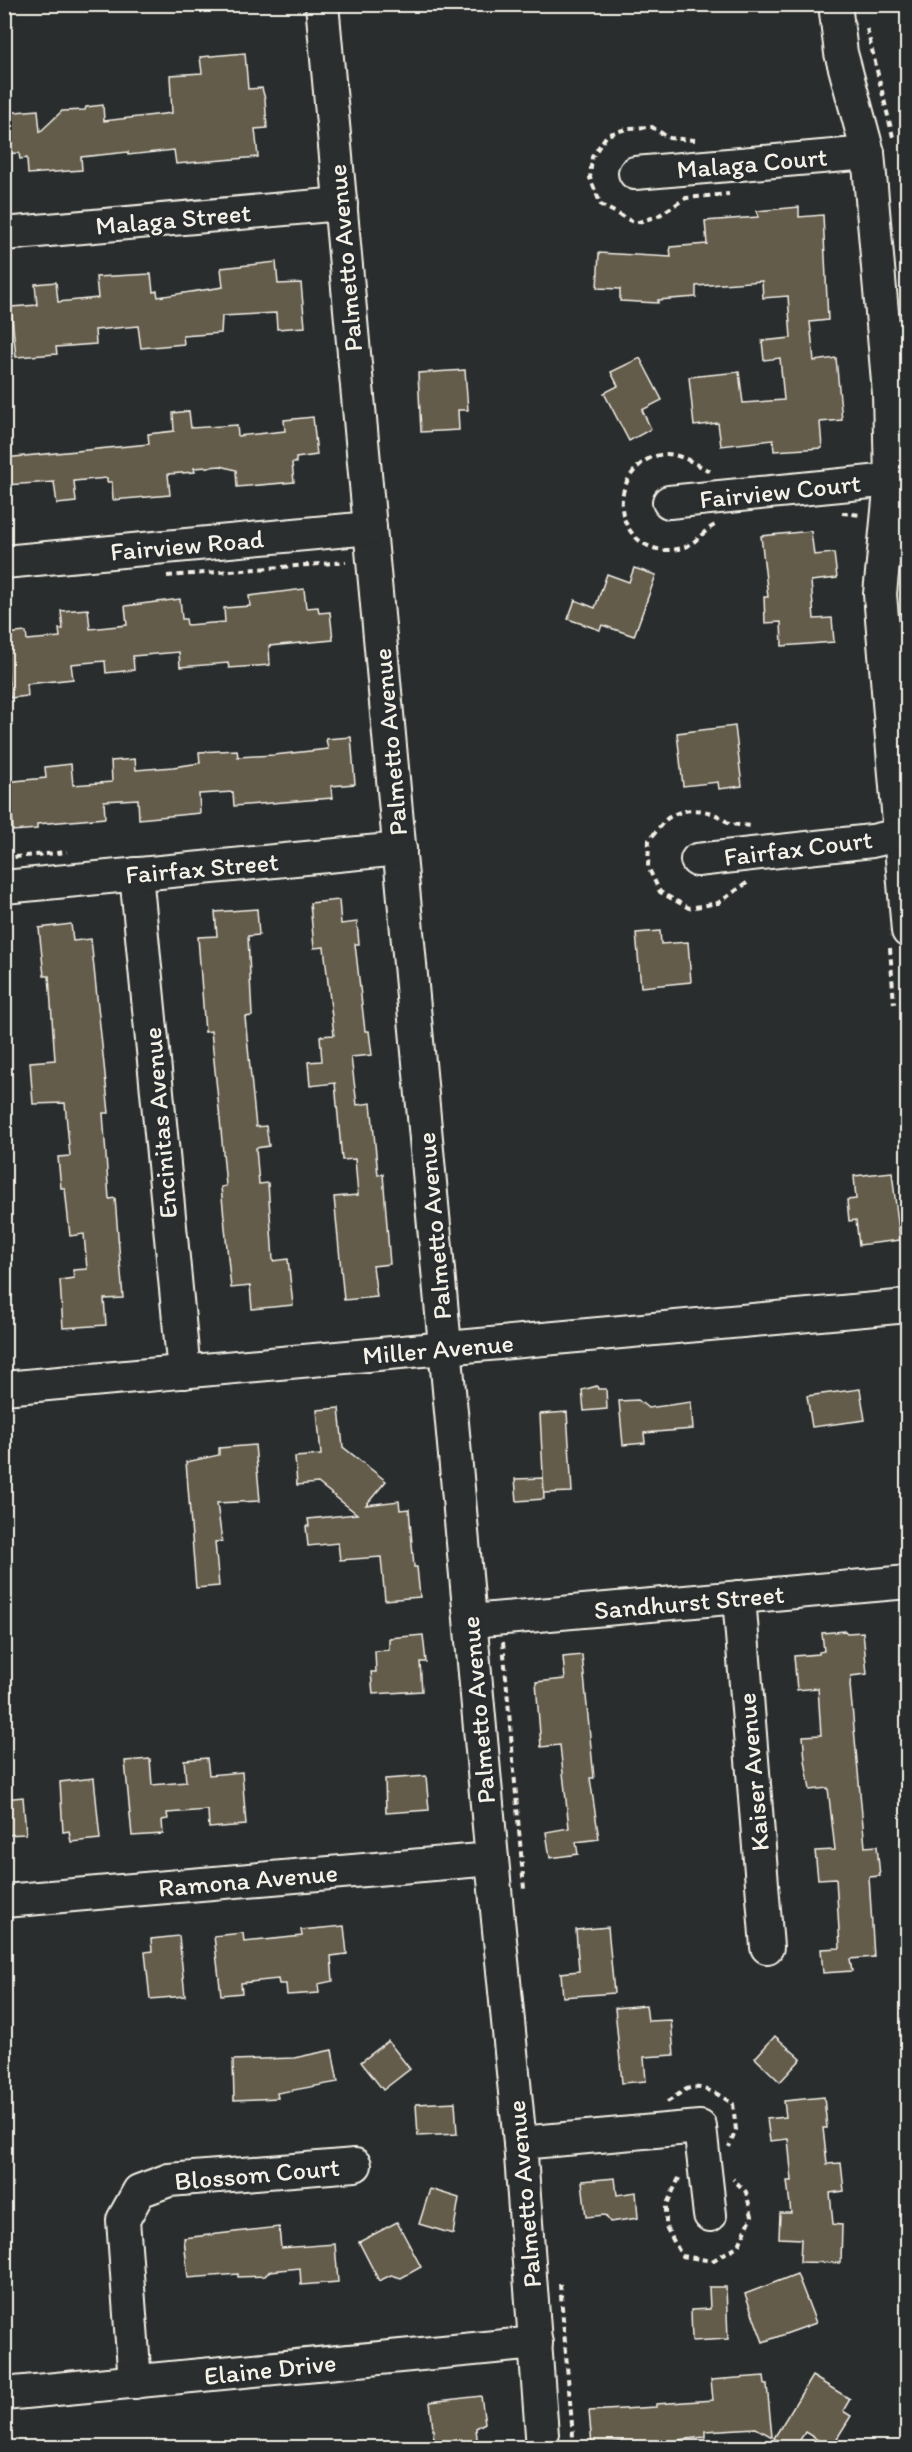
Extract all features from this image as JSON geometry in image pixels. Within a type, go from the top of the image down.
[{"type":"street","name":"Palmetto Avenue","points":[[322,4],[520,2143],[543,2448]]},
{"type":"street","points":[[834,4],[841,53],[868,153],[889,393],[891,480],[880,594],[908,931]]},
{"type":"street","name":"Malaga Court","points":[[635,173],[868,153]]},
{"type":"street","name":"Malaga Street","points":[[4,234],[340,204]]},
{"type":"street","name":"Fairview Court","points":[[669,502],[891,480]]},
{"type":"street","name":"Fairview Road","points":[[4,562],[370,528]]},
{"type":"street","name":"Fairfax Court","points":[[697,860],[872,841],[899,834]]},
{"type":"street","name":"Fairfax Street","points":[[4,887],[400,849]]},
{"type":"street","name":"Encinitas Avenue","points":[[136,874],[184,1372]]},
{"type":"street","name":"Miller Avenue","points":[[4,1388],[908,1306]]},
{"type":"street","name":"Sandhurst Street","points":[[471,1621],[908,1582]]},
{"type":"street","name":"Kaiser Avenue","points":[[739,1597],[767,1947]]},
{"type":"street","name":"Ramona Avenue","points":[[4,1901],[492,1859]]},
{"type":"street","points":[[520,2143],[700,2127],[710,2215]]},
{"type":"street","name":"Blossom Court","points":[[135,2382],[123,2220],[139,2191],[169,2180],[355,2166]]},
{"type":"street","name":"Elaine Drive","points":[[4,2394],[536,2343]]},
{"type":"path","points":[[700,140],[669,138],[652,128],[629,128],[607,135],[592,157],[590,178],[602,205],[635,223],[658,216],[686,198],[734,194]]},
{"type":"path","points":[[157,577],[346,560],[347,572]]},
{"type":"path","points":[[503,1642],[524,1890]]},
{"type":"path","points":[[657,2104],[677,2097],[685,2090],[699,2089],[714,2092],[733,2104],[736,2130],[726,2155]]},
{"type":"path","points":[[682,2168],[676,2189],[666,2206],[666,2227],[682,2256],[712,2260],[739,2245],[752,2216],[746,2192],[728,2174]]},
{"type":"path","points":[[560,2283],[574,2448]]},
{"type":"building","points":[[245,53],[248,89],[262,88],[265,99],[267,128],[255,129],[258,157],[176,164],[174,150],[128,155],[128,152],[81,157],[82,170],[28,174],[27,158],[20,159],[19,153],[4,154],[4,113],[38,110],[40,132],[62,111],[85,110],[86,107],[103,105],[104,121],[172,113],[170,75],[202,73],[200,57]]},
{"type":"building","points":[[799,207],[799,217],[823,215],[828,320],[810,322],[814,361],[836,358],[842,420],[820,422],[822,448],[774,451],[773,440],[721,446],[718,423],[694,426],[689,377],[739,372],[743,403],[784,400],[780,358],[764,360],[762,341],[791,338],[788,296],[763,298],[762,281],[696,286],[696,297],[658,300],[658,303],[620,301],[620,289],[597,288],[599,253],[671,257],[670,247],[707,244],[705,221],[758,217],[757,211]]},
{"type":"building","points":[[276,262],[278,284],[301,283],[305,327],[277,329],[276,313],[222,316],[221,333],[183,336],[184,344],[141,348],[138,326],[95,330],[96,344],[56,347],[57,354],[16,357],[11,307],[37,305],[35,284],[56,282],[58,302],[98,298],[96,277],[151,274],[153,292],[157,291],[158,297],[223,287],[221,268]]},
{"type":"building","points":[[640,358],[662,400],[642,410],[651,429],[629,441],[604,393],[618,386],[611,372]]},
{"type":"building","points":[[465,370],[468,410],[458,410],[459,430],[421,432],[418,373]]},
{"type":"building","points":[[189,411],[191,428],[237,425],[238,436],[285,431],[284,420],[313,417],[317,455],[296,458],[296,463],[292,463],[294,482],[237,487],[236,470],[221,466],[194,468],[195,472],[168,474],[170,495],[113,500],[112,482],[107,482],[107,478],[74,481],[76,502],[57,504],[54,482],[4,485],[4,458],[149,444],[148,434],[174,431],[173,413]]},
{"type":"building","points":[[811,531],[814,555],[834,553],[837,578],[811,581],[814,619],[832,618],[834,642],[782,646],[781,622],[765,623],[764,597],[768,597],[761,536]]},
{"type":"building","points":[[634,568],[656,575],[634,636],[602,625],[600,630],[568,619],[575,600],[595,608],[607,574],[629,582]]},
{"type":"building","points":[[304,589],[306,608],[318,607],[319,613],[330,612],[333,640],[269,646],[270,665],[229,668],[228,663],[180,667],[179,652],[133,656],[134,670],[106,673],[105,661],[71,664],[73,679],[27,684],[28,696],[10,698],[7,666],[4,666],[4,634],[26,632],[27,640],[60,637],[59,629],[63,629],[61,611],[88,609],[90,629],[127,625],[125,606],[180,599],[182,619],[186,619],[187,625],[225,622],[224,608],[250,606],[249,596]]},
{"type":"building","points":[[735,726],[742,786],[719,789],[718,782],[683,786],[677,733]]},
{"type":"building","points":[[351,737],[355,784],[331,786],[332,798],[234,806],[233,792],[199,794],[200,813],[139,819],[138,799],[104,801],[105,818],[37,824],[37,829],[13,831],[12,812],[4,813],[4,782],[46,778],[45,767],[71,764],[73,785],[112,782],[111,761],[135,759],[136,770],[173,767],[200,763],[199,752],[237,750],[238,757],[274,755],[328,749],[326,739]]},
{"type":"building","points":[[339,900],[341,924],[357,922],[359,944],[355,944],[365,1031],[369,1031],[372,1055],[351,1057],[357,1105],[371,1103],[378,1175],[383,1174],[390,1264],[373,1266],[377,1297],[344,1300],[334,1197],[358,1195],[355,1159],[342,1160],[335,1083],[310,1086],[308,1062],[322,1061],[320,1036],[334,1035],[324,947],[314,948],[310,903]]},
{"type":"building","points":[[257,909],[259,935],[248,936],[252,1016],[245,1017],[256,1127],[266,1126],[269,1146],[256,1148],[259,1184],[268,1183],[273,1261],[288,1259],[293,1305],[252,1309],[250,1286],[231,1288],[221,1187],[226,1186],[220,1119],[211,1031],[205,1032],[198,937],[217,936],[215,912]]},
{"type":"building","points":[[71,924],[73,941],[91,939],[109,1113],[103,1113],[109,1199],[115,1198],[123,1298],[104,1299],[106,1325],[63,1328],[60,1280],[74,1278],[73,1270],[87,1269],[84,1234],[70,1236],[65,1188],[61,1188],[58,1157],[70,1156],[65,1103],[33,1104],[30,1062],[55,1060],[49,976],[44,976],[39,928]]},
{"type":"building","points":[[660,931],[661,944],[688,942],[691,982],[641,987],[636,933]]},
{"type":"building","points":[[892,1172],[900,1240],[859,1245],[856,1220],[849,1221],[847,1200],[856,1199],[854,1176]]},
{"type":"building","points":[[597,1386],[598,1389],[606,1389],[607,1409],[584,1411],[582,1390]]},
{"type":"building","points":[[860,1389],[865,1420],[812,1427],[807,1396]]},
{"type":"building","points":[[638,1400],[648,1408],[691,1402],[693,1429],[644,1433],[645,1443],[623,1445],[619,1401]]},
{"type":"building","points":[[339,1408],[343,1447],[386,1481],[366,1505],[399,1501],[400,1510],[409,1509],[414,1567],[417,1567],[420,1597],[385,1600],[381,1557],[340,1560],[338,1543],[308,1546],[306,1526],[309,1526],[308,1519],[357,1514],[318,1483],[297,1485],[295,1457],[321,1455],[317,1410]]},
{"type":"building","points":[[567,1412],[572,1492],[544,1493],[540,1414]]},
{"type":"building","points":[[255,1445],[260,1501],[217,1503],[222,1541],[215,1542],[219,1586],[196,1588],[186,1462],[219,1455],[219,1448]]},
{"type":"building","points":[[543,1478],[544,1499],[517,1501],[515,1479]]},
{"type":"building","points":[[845,1631],[847,1633],[863,1632],[867,1674],[851,1676],[850,1685],[865,1847],[877,1846],[880,1876],[869,1877],[874,1957],[850,1959],[852,1971],[823,1973],[821,1949],[840,1948],[836,1878],[818,1879],[815,1851],[835,1850],[828,1788],[810,1790],[805,1760],[803,1736],[821,1735],[818,1688],[797,1690],[794,1656],[819,1654],[824,1651],[822,1633]]},
{"type":"building","points":[[423,1635],[426,1662],[420,1662],[422,1691],[373,1694],[371,1672],[376,1672],[375,1651],[389,1650],[389,1638]]},
{"type":"building","points":[[582,1655],[594,1778],[590,1778],[599,1839],[576,1842],[578,1854],[550,1858],[546,1832],[569,1828],[560,1745],[541,1747],[536,1682],[565,1679],[563,1657]]},
{"type":"building","points":[[207,1758],[209,1775],[242,1772],[246,1825],[209,1828],[208,1810],[167,1813],[168,1819],[162,1820],[163,1834],[132,1836],[125,1761],[150,1759],[152,1785],[186,1782],[184,1760]]},
{"type":"building","points":[[426,1776],[429,1810],[386,1813],[385,1779]]},
{"type":"building","points":[[94,1778],[100,1839],[71,1842],[69,1831],[63,1832],[60,1782]]},
{"type":"building","points":[[23,1797],[26,1834],[4,1835],[4,1799]]},
{"type":"building","points":[[344,1926],[347,1954],[331,1956],[333,1981],[318,1984],[319,1993],[287,1995],[286,1984],[279,1984],[278,1979],[241,1983],[242,1993],[221,1995],[214,1936],[243,1933],[244,1942],[302,1936],[301,1930]]},
{"type":"building","points":[[608,1927],[614,1993],[563,1997],[561,1973],[579,1971],[576,1930]]},
{"type":"building","points":[[179,1936],[185,1996],[150,1999],[145,1952],[152,1951],[151,1939]]},
{"type":"building","points":[[646,2005],[648,2021],[671,2020],[674,2055],[644,2057],[646,2081],[622,2083],[615,2008]]},
{"type":"building","points":[[775,2036],[801,2059],[780,2082],[755,2058]]},
{"type":"building","points":[[388,2041],[410,2069],[383,2090],[361,2062]]},
{"type":"building","points":[[332,2050],[338,2082],[277,2093],[278,2098],[234,2100],[233,2060],[294,2058]]},
{"type":"building","points":[[824,2097],[827,2128],[823,2128],[827,2164],[841,2163],[844,2191],[830,2193],[833,2224],[842,2225],[841,2263],[800,2262],[801,2239],[779,2238],[780,2213],[791,2213],[787,2181],[792,2181],[788,2139],[770,2141],[767,2119],[786,2117],[784,2101]]},
{"type":"building","points":[[455,2102],[457,2134],[418,2136],[416,2104]]},
{"type":"building","points":[[615,2178],[617,2195],[636,2192],[638,2218],[610,2222],[605,2215],[586,2217],[582,2181]]},
{"type":"building","points":[[430,2189],[459,2198],[453,2234],[419,2224]]},
{"type":"building","points":[[397,2222],[421,2267],[401,2278],[391,2275],[379,2281],[359,2242]]},
{"type":"building","points":[[279,2227],[281,2248],[335,2244],[338,2282],[301,2285],[300,2268],[270,2271],[265,2276],[238,2277],[238,2274],[188,2278],[184,2238]]},
{"type":"building","points":[[797,2274],[816,2323],[763,2342],[745,2294]]},
{"type":"building","points":[[709,2287],[726,2287],[728,2339],[692,2341],[691,2310],[710,2309]]},
{"type":"building","points":[[764,2376],[765,2385],[767,2385],[772,2437],[756,2428],[705,2431],[705,2437],[678,2440],[679,2448],[620,2448],[620,2442],[592,2445],[589,2411],[656,2407],[656,2404],[713,2400],[711,2380]]},
{"type":"building","points":[[812,2376],[850,2399],[843,2411],[851,2416],[831,2448],[805,2432],[795,2448],[789,2448],[774,2438]]},
{"type":"building","points":[[481,2396],[485,2423],[476,2428],[478,2448],[435,2448],[430,2402]]}]
